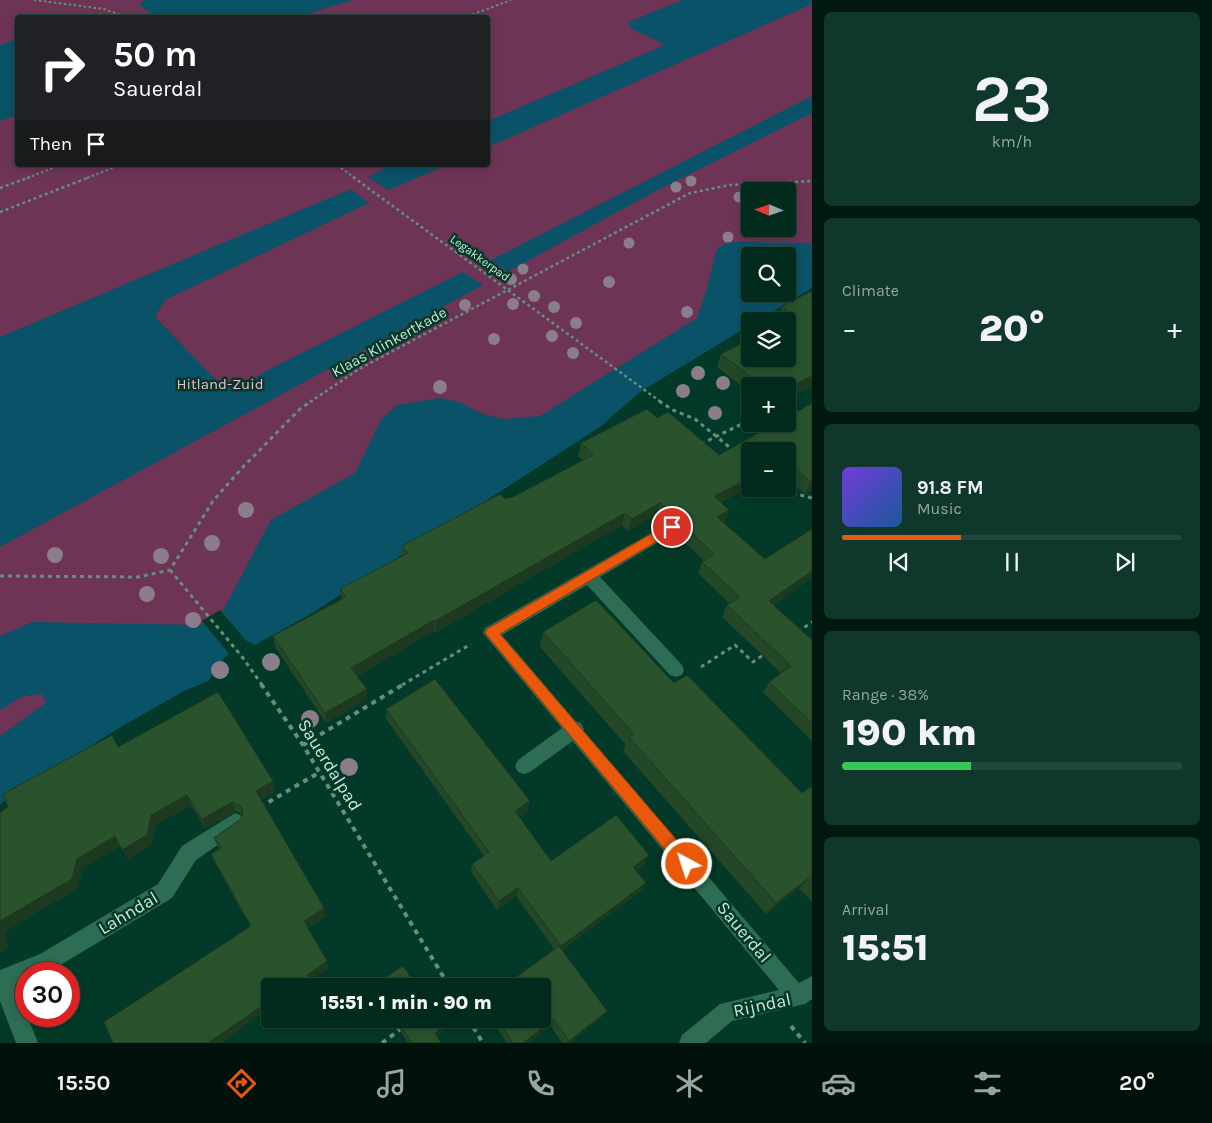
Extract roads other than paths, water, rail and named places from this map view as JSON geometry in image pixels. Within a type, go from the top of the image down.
[{"type":"street","points":[[672,527],[589,576],[676,670]]},
{"type":"street","name":"Sauerdal","points":[[589,576],[492,633],[805,992]]},
{"type":"street","points":[[524,766],[575,729]]},
{"type":"street","name":"Lahndal","points":[[27,1043],[1,981],[47,962],[165,890],[189,853],[235,822]]},
{"type":"street","name":"Rijndal","points":[[690,1043],[727,1011],[805,992]]},
{"type":"water","points":[[144,0],[353,0],[304,15],[154,15],[139,5]]},
{"type":"water","points":[[683,0],[812,0],[812,4],[490,146],[490,120],[663,46],[660,42],[632,29],[628,22]]},
{"type":"water","points":[[15,40],[15,116],[0,121],[0,45]]},
{"type":"water","points":[[812,96],[812,113],[654,192],[507,272],[491,260]]},
{"type":"water","points":[[442,167],[388,190],[368,177],[385,168]]},
{"type":"water","points":[[351,189],[369,203],[165,300],[155,317],[223,387],[251,380],[463,272],[483,285],[0,547],[0,337]]},
{"type":"water","points":[[736,242],[812,243],[812,288],[796,298],[796,247],[741,247],[741,302],[789,302],[772,312],[741,312],[741,330],[640,392],[600,427],[309,615],[255,645],[248,641],[226,656],[208,681],[184,691],[119,728],[0,804],[0,736],[46,703],[42,694],[23,696],[0,710],[0,636],[32,622],[200,625],[221,614],[271,520],[355,473],[381,420],[397,405],[439,398],[459,402],[483,414],[504,419],[540,416],[697,318],[717,249],[726,243]]},
{"type":"park label","name":"Hitland-Zuid","points":[[220,384]]}]
